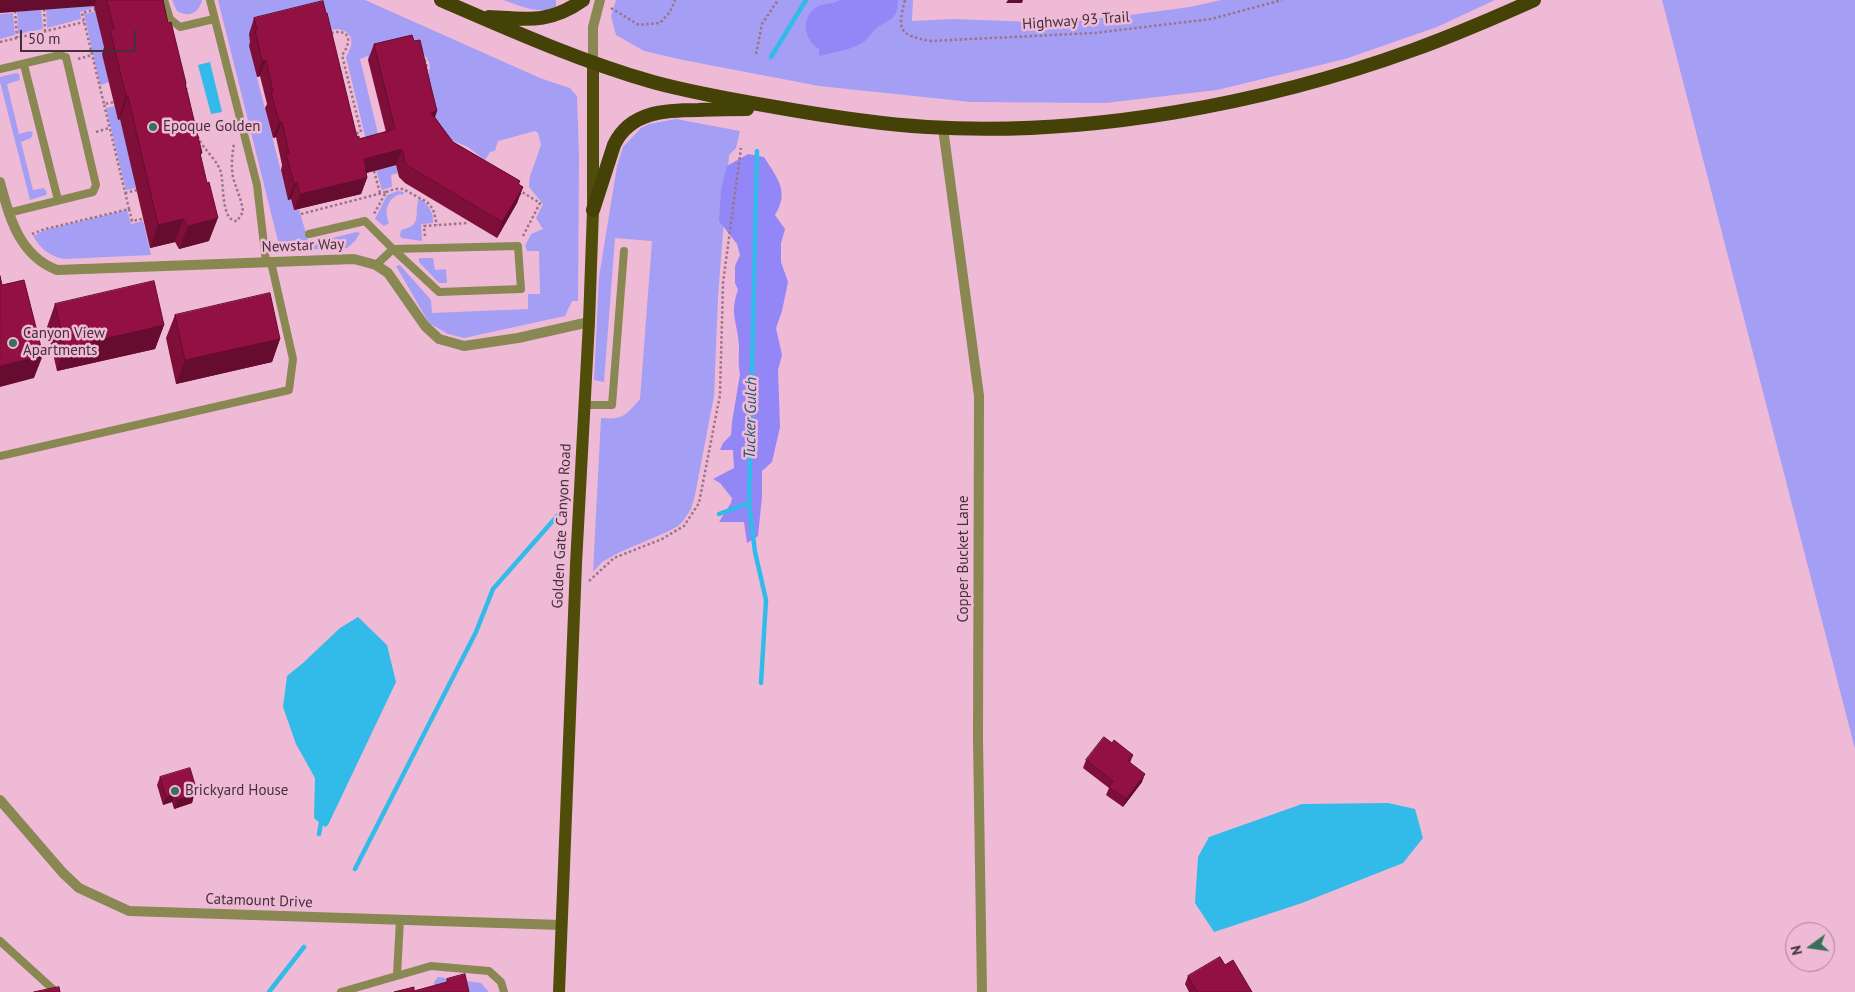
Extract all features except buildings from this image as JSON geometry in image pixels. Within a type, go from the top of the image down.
[{"type":"highway","points":[[441,0],[593,62],[653,82],[778,108],[872,123],[943,128],[1077,124],[1170,113],[1222,104],[1292,88],[1410,51],[1464,31],[1534,0]]},
{"type":"highway","points":[[480,17],[540,19],[556,14],[583,0]]},
{"type":"highway","points":[[593,210],[617,138],[630,124],[648,114],[669,110],[778,108]]},
{"type":"main road","name":"Golden Gate Canyon Road","points":[[558,992],[574,599],[589,322],[593,210],[593,62]]},
{"type":"street","points":[[593,62],[593,27],[600,1]]},
{"type":"street","name":"Copper Bucket Lane","points":[[943,128],[980,396],[978,739],[982,992]]},
{"type":"street","name":"Newstar Way","points":[[0,182],[4,214],[25,247],[44,265],[57,270],[354,259],[376,264]]},
{"type":"street","points":[[376,264],[388,273],[425,326],[439,339],[464,346],[518,338],[589,322]]},
{"type":"street","name":"Catamount Drive","points":[[0,800],[63,873],[79,888],[129,911],[561,925]]},
{"type":"lane","points":[[164,0],[170,19],[180,27],[214,19]]},
{"type":"lane","points":[[0,456],[288,390],[293,358],[268,262],[257,184],[210,0]]},
{"type":"lane","points":[[0,69],[24,65],[60,55],[66,58],[96,185],[93,192],[4,214]]},
{"type":"lane","points":[[24,65],[58,200]]},
{"type":"lane","points":[[309,234],[365,221],[392,249],[439,292],[521,289],[518,246],[392,249],[376,264]]},
{"type":"lane","points":[[585,405],[612,405],[624,252]]},
{"type":"lane","points":[[397,975],[400,920]]},
{"type":"lane","points":[[0,941],[56,992]]},
{"type":"lane","points":[[341,992],[431,966],[489,971],[501,982],[504,992]]},
{"type":"path","points":[[600,1],[639,24],[660,22],[670,12],[675,0]]},
{"type":"path","points":[[756,54],[762,24],[778,0]]},
{"type":"path","name":"Highway 93 Trail","points":[[905,0],[900,21],[903,31],[913,38],[931,41],[1094,33],[1211,18],[1282,0]]},
{"type":"path","points":[[84,134],[109,128],[82,13],[100,8]]},
{"type":"path","points":[[44,10],[45,31]]},
{"type":"path","points":[[15,11],[17,38]]},
{"type":"path","points":[[0,42],[84,22]]},
{"type":"path","points":[[326,34],[341,32],[346,34],[349,41],[342,55],[361,132],[351,135]]},
{"type":"path","points":[[414,54],[424,58],[427,67],[426,74]]},
{"type":"path","points":[[184,78],[198,138],[221,172],[221,188],[224,203],[232,221],[237,221],[244,212],[234,179],[232,155],[234,146],[231,133],[242,128]]},
{"type":"path","points":[[182,97],[188,95]]},
{"type":"path","points":[[104,104],[114,102]]},
{"type":"path","points":[[574,599],[593,577],[614,558],[662,539],[684,526],[699,502],[720,395],[723,283],[741,148]]},
{"type":"path","points":[[374,171],[380,193]]},
{"type":"path","points":[[301,214],[395,188],[403,188],[427,202],[433,209],[437,225]]},
{"type":"path","points":[[125,194],[137,190]]},
{"type":"path","points":[[369,224],[386,192]]},
{"type":"path","points":[[518,197],[522,192],[540,203],[518,246]]},
{"type":"path","points":[[129,209],[132,222],[142,219]]},
{"type":"path","points":[[426,248],[424,226],[468,223]]},
{"type":"shaded area","points":[[172,0],[202,0],[196,11],[186,14],[177,11]]},
{"type":"shaded area","points":[[218,0],[365,0],[540,78],[570,88],[577,96],[579,156],[578,301],[572,301],[565,316],[464,338],[448,334],[429,323],[396,266],[400,265],[431,300],[432,313],[528,309],[528,294],[540,294],[539,251],[527,251],[525,246],[531,234],[543,229],[536,218],[543,204],[529,187],[530,176],[541,145],[538,133],[535,131],[498,141],[495,151],[490,152],[485,160],[468,147],[451,140],[435,118],[427,79],[430,67],[429,62],[420,53],[368,60],[368,56],[360,59],[380,142],[366,140],[346,57],[351,39],[347,33],[337,29],[249,46],[288,199],[291,199],[294,210],[299,209],[309,244],[356,232],[360,233],[347,248],[289,250],[279,245]]},
{"type":"shaded area","points":[[503,0],[556,0],[556,8],[535,10]]},
{"type":"shaded area","points":[[616,0],[913,0],[912,21],[953,19],[1035,22],[1115,17],[1190,7],[1221,0],[1495,0],[1437,27],[1345,59],[1217,90],[1105,103],[971,102],[819,86],[683,60],[644,51],[616,35],[611,16]]},
{"type":"shaded area","points":[[840,0],[898,0],[897,10],[893,17],[877,28],[865,41],[849,49],[819,56],[819,49],[815,47],[807,34],[806,25],[808,17],[817,7]]},
{"type":"shaded area","points":[[1662,0],[1855,0],[1855,749]]},
{"type":"shaded area","points":[[89,4],[99,6],[80,12],[81,19],[47,28],[46,9]]},
{"type":"shaded area","points":[[41,10],[43,29],[18,34],[17,11]]},
{"type":"shaded area","points":[[100,10],[109,82],[100,85],[84,14]]},
{"type":"shaded area","points":[[13,13],[15,35],[0,39],[0,14]]},
{"type":"shaded area","points":[[19,74],[20,80],[7,84],[19,134],[30,131],[33,133],[31,138],[21,142],[33,190],[44,188],[47,193],[30,200],[0,82],[0,77]]},
{"type":"shaded area","points":[[115,106],[122,119],[136,188],[126,190],[106,108]]},
{"type":"shaded area","points":[[676,119],[740,131],[736,148],[729,155],[718,297],[714,396],[695,495],[691,509],[683,521],[669,531],[602,562],[593,572],[601,418],[614,418],[624,415],[640,399],[652,241],[615,238],[604,382],[594,380],[599,277],[617,166],[623,147],[641,128],[649,124]]},
{"type":"shaded area","points":[[748,154],[764,157],[780,185],[781,199],[775,215],[785,229],[781,243],[781,262],[788,282],[782,311],[776,328],[782,355],[778,370],[780,427],[772,462],[762,471],[762,497],[758,536],[747,543],[744,522],[719,522],[731,503],[732,498],[720,483],[713,479],[734,468],[733,450],[720,450],[723,443],[731,435],[740,374],[734,306],[738,290],[735,283],[735,266],[740,255],[737,244],[719,221],[721,190],[727,166]]},
{"type":"shaded area","points":[[396,165],[398,173],[391,175],[392,187],[382,190],[376,170]]},
{"type":"shaded area","points":[[398,191],[404,192],[403,195],[396,196],[389,202],[387,214],[389,223],[384,226],[375,219],[387,195]]},
{"type":"shaded area","points":[[419,198],[430,209],[433,223],[421,224],[422,241],[402,238],[400,236],[401,230],[408,228],[415,222]]},
{"type":"shaded area","points":[[127,210],[131,224],[143,221],[151,255],[64,259],[46,251],[33,236],[45,230]]},
{"type":"shaded area","points":[[419,258],[433,258],[435,270],[446,269],[447,283],[439,283],[419,262]]},
{"type":"shaded area","points":[[438,977],[481,983],[489,992],[471,992],[463,989],[435,992],[434,982]]},
{"type":"water","points":[[210,62],[222,112],[211,114],[198,65]]},
{"type":"water","points":[[358,617],[387,645],[396,682],[328,825],[325,827],[314,818],[315,778],[296,744],[283,707],[287,676],[340,628]]},
{"type":"water","points":[[1388,803],[1415,809],[1423,838],[1403,863],[1302,903],[1214,932],[1195,903],[1198,857],[1209,837],[1302,804]]},
{"type":"waterway","name":"Tucker Gulch","points":[[771,57],[806,0]]},
{"type":"waterway","name":"Tucker Gulch","points":[[757,151],[749,503],[755,552],[766,600],[761,683]]},
{"type":"waterway","points":[[719,514],[749,503]]},
{"type":"waterway","points":[[355,869],[476,632],[493,589],[558,515]]},
{"type":"waterway","points":[[319,834],[322,818]]},
{"type":"waterway","points":[[269,992],[304,947]]},
{"type":"place","name":"Epoque Golden","points":[[153,127]]},
{"type":"place","name":"Canyon View Apartments","points":[[13,343]]},
{"type":"place","name":"Brickyard House","points":[[175,791]]}]
